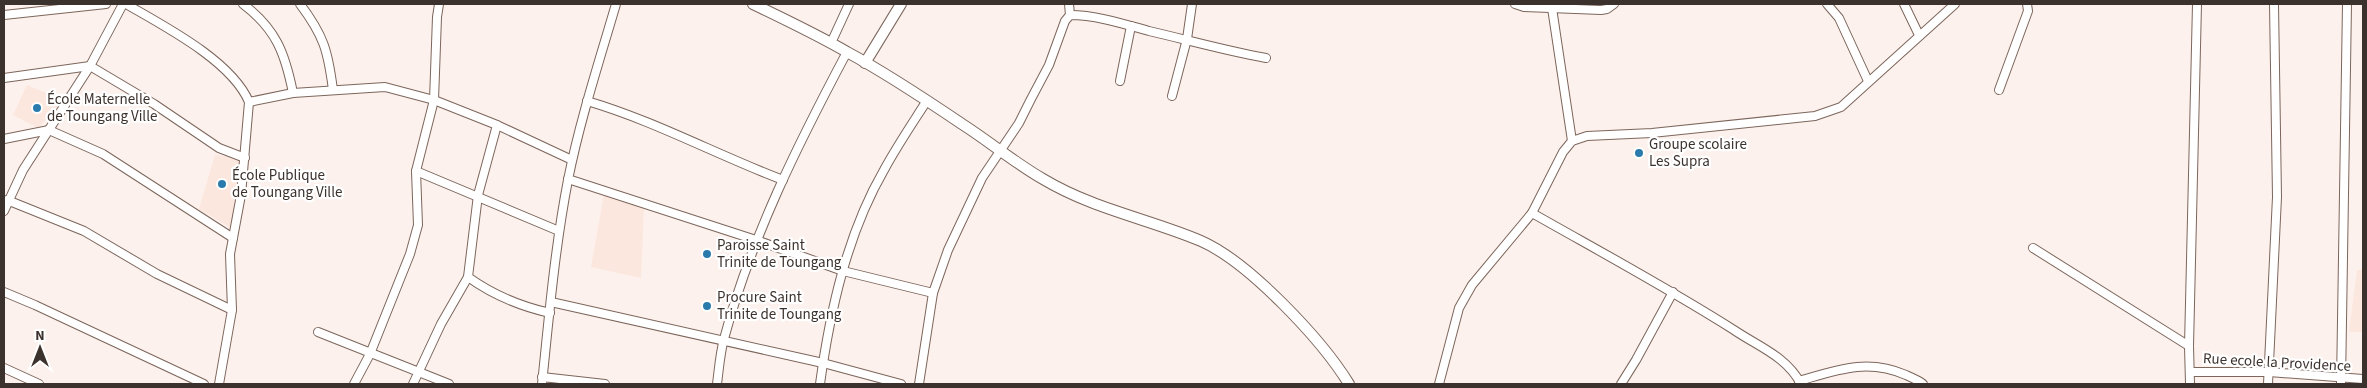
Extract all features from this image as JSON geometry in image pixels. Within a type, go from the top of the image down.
[{"type":"street","points":[[4,14],[106,4]]},
{"type":"street","points":[[4,210],[6,200],[23,170],[90,66],[125,4],[212,58],[244,91],[248,102],[245,158],[230,254],[232,310],[219,384]]},
{"type":"street","points":[[243,4],[264,22],[279,42],[293,92]]},
{"type":"street","points":[[300,4],[315,23],[328,51],[334,90]]},
{"type":"street","points":[[354,384],[370,354],[410,254],[418,225],[416,171],[434,100],[436,17],[439,4]]},
{"type":"street","points":[[605,384],[542,381],[559,231],[568,179],[587,101],[616,4]]},
{"type":"street","points":[[753,4],[831,43],[866,63],[1001,150],[1042,179],[1072,195],[1097,206],[1202,242],[1228,257],[1257,280],[1292,314],[1332,359],[1349,384]]},
{"type":"street","points":[[831,43],[849,4]]},
{"type":"street","points":[[866,63],[901,4]]},
{"type":"street","points":[[1069,4],[1070,15]]},
{"type":"street","points":[[1172,96],[1187,39],[1192,4]]},
{"type":"street","points":[[1515,4],[1524,7],[1601,10],[1607,9],[1614,4]]},
{"type":"street","points":[[1827,4],[1839,18],[1868,81]]},
{"type":"street","points":[[1904,4],[1920,35]]},
{"type":"street","points":[[1439,384],[1459,308],[1472,285],[1532,213],[1563,152],[1572,141],[1587,136],[1652,133],[1815,116],[1841,107],[1955,4]]},
{"type":"street","points":[[1999,90],[2028,11],[2027,4]]},
{"type":"street","points":[[2190,384],[2189,346],[2193,256],[2197,4]]},
{"type":"street","points":[[2268,384],[2277,197],[2274,4]]},
{"type":"street","points":[[2340,381],[2343,348],[2347,4]]},
{"type":"street","points":[[1552,8],[1572,141]]},
{"type":"street","points":[[1070,15],[1131,26],[1187,39],[1206,46],[1266,58]]},
{"type":"street","points":[[919,384],[933,293],[948,250],[969,203],[1019,123],[1040,83],[1049,65],[1064,21],[1070,15]]},
{"type":"street","points":[[1120,81],[1131,26]]},
{"type":"street","points":[[717,384],[723,340],[756,240],[782,180],[847,52]]},
{"type":"street","points":[[4,78],[90,66],[154,104],[219,148],[245,158]]},
{"type":"street","points":[[248,102],[293,92],[385,87],[434,100],[497,125],[572,160]]},
{"type":"street","points":[[587,101],[615,109],[738,163],[782,180]]},
{"type":"street","points":[[820,384],[828,331],[843,271],[858,229],[884,170],[926,102]]},
{"type":"street","points":[[413,384],[441,324],[468,277],[478,195],[497,125]]},
{"type":"street","points":[[4,139],[49,130],[103,154],[233,238]]},
{"type":"street","points":[[416,171],[478,195],[559,231]]},
{"type":"street","points":[[568,179],[756,240],[843,271],[933,293]]},
{"type":"street","points":[[6,200],[84,231],[157,274],[232,310]]},
{"type":"street","points":[[1532,213],[1673,292],[1768,349],[1787,364],[1800,383],[1840,369],[1863,365],[1892,369],[1923,384]]},
{"type":"street","points":[[2033,248],[2189,346]]},
{"type":"street","points":[[468,277],[501,298],[527,308],[550,313]]},
{"type":"street","points":[[4,292],[204,384]]},
{"type":"street","points":[[1621,384],[1673,292]]},
{"type":"street","points":[[551,302],[640,324],[723,340],[901,384]]},
{"type":"street","points":[[318,332],[449,384]]},
{"type":"street","points":[[4,368],[30,382],[39,384]]},
{"type":"street","name":"Rue ecole la Providence","points":[[2190,372],[2269,372],[2340,381],[2363,379]]},
{"type":"shaded area","name":"École Maternelle de Toungang Ville","points":[[27,85],[65,101],[38,128],[13,115]]},
{"type":"shaded area","name":"École Publique de Toungang Ville","points":[[215,155],[241,159],[231,228],[199,209]]},
{"type":"shaded area","points":[[604,194],[644,208],[641,278],[591,267]]},
{"type":"shaded area","points":[[2357,270],[2363,270],[2363,332],[2349,332]]},
{"type":"place","name":"École Maternelle de Toungang Ville","points":[[37,108]]},
{"type":"place","name":"Groupe scolaire Les Supra","points":[[1639,153]]},
{"type":"place","name":"École Publique de Toungang Ville","points":[[222,184]]},
{"type":"place","name":"Paroisse Saint Trinite de Toungang","points":[[707,254]]},
{"type":"place","name":"Procure Saint Trinite de Toungang","points":[[707,306]]}]
